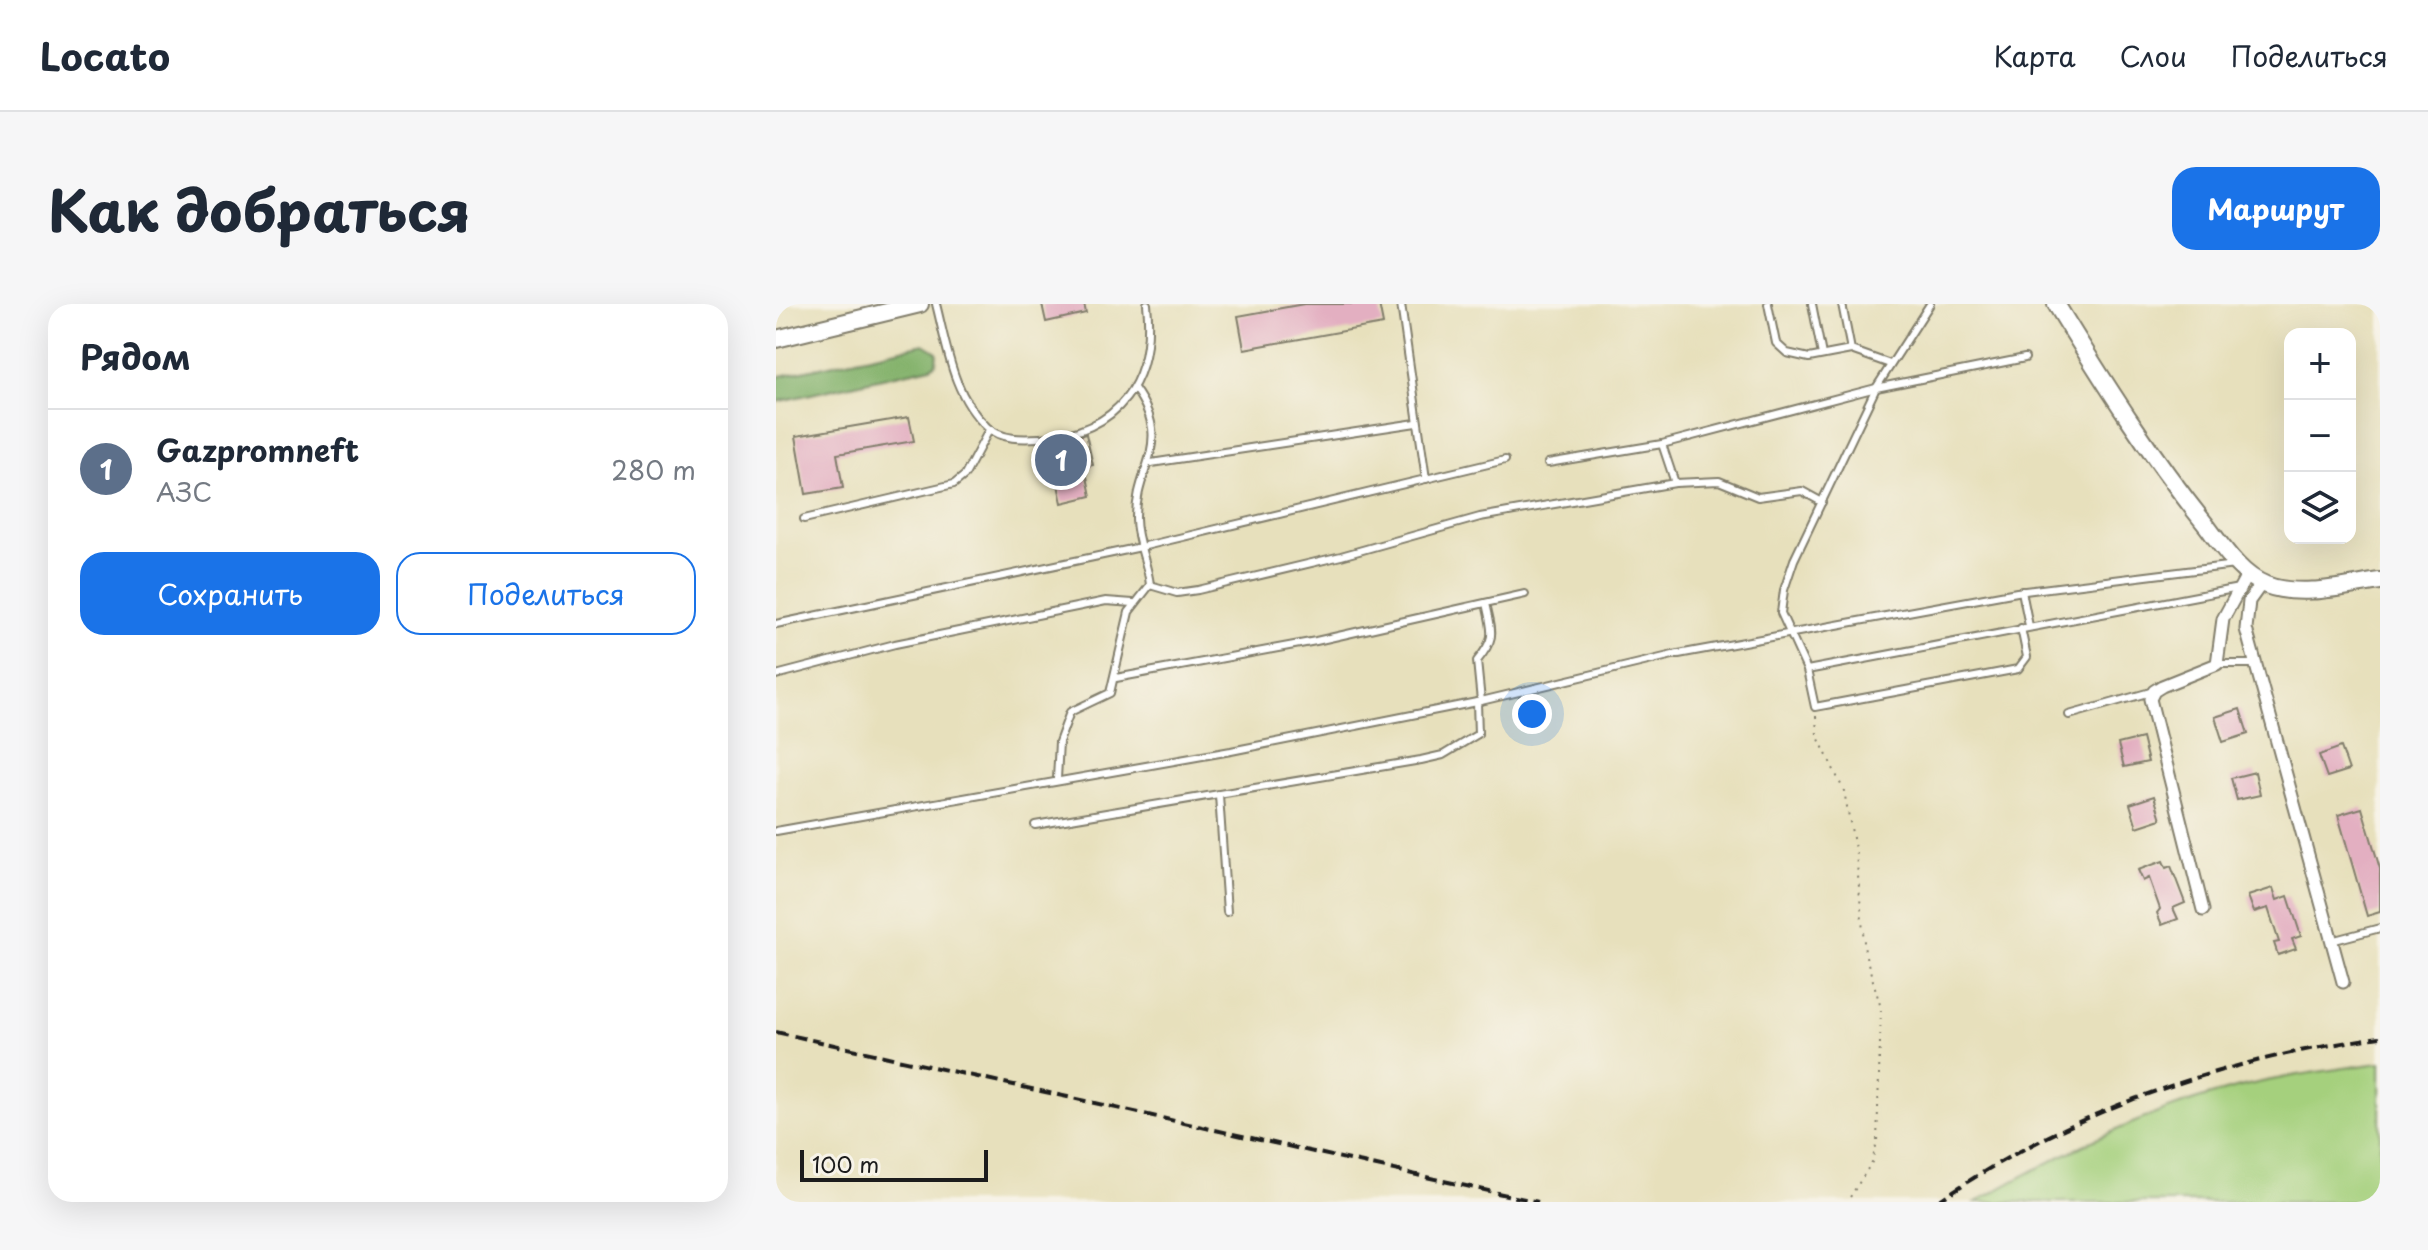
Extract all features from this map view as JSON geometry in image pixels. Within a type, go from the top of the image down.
[{"type":"street","points":[[776,339],[920,304]]},
{"type":"street","points":[[2056,304],[2138,437],[2249,574],[2292,590],[2380,581]]},
{"type":"street","points":[[2203,910],[2150,707],[2154,691],[2217,664],[2223,619],[2249,574]]},
{"type":"street","points":[[2249,574],[2246,614],[2254,664],[2343,982]]},
{"type":"lane","points":[[936,304],[961,394],[989,430],[1010,439],[1088,428],[1110,415],[1134,388],[1148,340],[1147,304]]},
{"type":"lane","points":[[1401,304],[1426,479]]},
{"type":"lane","points":[[1768,304],[1780,349],[1801,358],[1851,350],[1890,364]]},
{"type":"lane","points":[[1812,304],[1822,355]]},
{"type":"lane","points":[[1842,304],[1851,350]]},
{"type":"lane","points":[[1930,304],[1876,388],[1794,560],[1781,602],[1807,670],[1815,707],[2018,669],[2027,657],[2022,591]]},
{"type":"lane","points":[[1548,463],[1662,444],[1876,388],[2025,358]]},
{"type":"lane","points":[[1134,388],[1150,416],[1151,463],[1136,508],[1141,547],[1150,585],[1163,592],[1198,590],[1341,556],[1480,517],[1675,483],[1719,481],[1758,497],[1802,491],[1822,502]]},
{"type":"lane","points":[[1151,463],[1416,423]]},
{"type":"lane","points":[[804,519],[954,484],[965,475],[989,430]]},
{"type":"lane","points":[[1662,444],[1675,483]]},
{"type":"lane","points":[[776,624],[1141,547],[1505,460]]},
{"type":"lane","points":[[776,831],[1057,779],[1231,751],[1479,701],[1590,673],[2022,591],[2249,574]]},
{"type":"lane","points":[[1057,779],[1059,742],[1070,712],[1110,693],[1133,603],[1150,585]]},
{"type":"lane","points":[[1807,670],[2239,588]]},
{"type":"lane","points":[[1116,678],[1316,641],[1525,594]]},
{"type":"lane","points":[[776,675],[895,644],[1091,604],[1117,600],[1133,603]]},
{"type":"lane","points":[[1035,825],[1443,755],[1478,734],[1477,661],[1490,646],[1493,637],[1486,603]]},
{"type":"lane","points":[[2217,664],[2254,664]]},
{"type":"lane","points":[[2069,715],[2154,691]]},
{"type":"lane","points":[[1219,795],[1227,912]]},
{"type":"lane","points":[[2331,941],[2380,928]]},
{"type":"path","points":[[1815,707],[1817,735],[1844,791],[1856,854],[1865,953],[1881,1008],[1877,1142],[1872,1162],[1847,1202]]},
{"type":"green space","points":[[924,344],[937,352],[936,363],[931,367],[776,402],[776,378],[780,376]]},
{"type":"green space","points":[[2380,1063],[2380,1202],[1976,1202],[2090,1142],[2180,1105],[2274,1080]]},
{"type":"building","points":[[1042,304],[1084,304],[1086,313],[1046,322]]},
{"type":"building","points":[[1304,304],[1379,304],[1383,324],[1244,349],[1238,316]]},
{"type":"building","points":[[909,417],[914,441],[837,454],[843,488],[806,494],[796,436]]},
{"type":"building","points":[[1086,434],[1093,465],[1085,467],[1091,496],[1062,503],[1049,443]]},
{"type":"building","points":[[2240,709],[2248,734],[2223,742],[2215,717]]},
{"type":"building","points":[[2142,738],[2148,762],[2124,767],[2118,744]]},
{"type":"building","points":[[2341,747],[2349,770],[2327,777],[2319,755]]},
{"type":"building","points":[[2255,772],[2260,795],[2237,800],[2231,778]]},
{"type":"building","points":[[2154,796],[2161,819],[2137,827],[2130,804]]},
{"type":"building","points":[[2362,808],[2380,869],[2380,912],[2367,916],[2338,815]]},
{"type":"building","points":[[2163,861],[2166,868],[2171,866],[2185,903],[2173,908],[2178,919],[2162,925],[2149,878],[2143,881],[2138,870]]},
{"type":"building","points":[[2273,888],[2277,900],[2288,896],[2301,936],[2292,939],[2296,949],[2278,955],[2274,943],[2279,942],[2268,908],[2254,912],[2248,896]]},
{"type":"railway","points":[[776,1032],[1538,1202]]},
{"type":"railway","points":[[1937,1202],[1988,1169],[2040,1141],[2094,1115],[2149,1094],[2262,1060],[2380,1037]]},
{"type":"place","name":"Gazpromneft","points":[[1061,460]]}]
